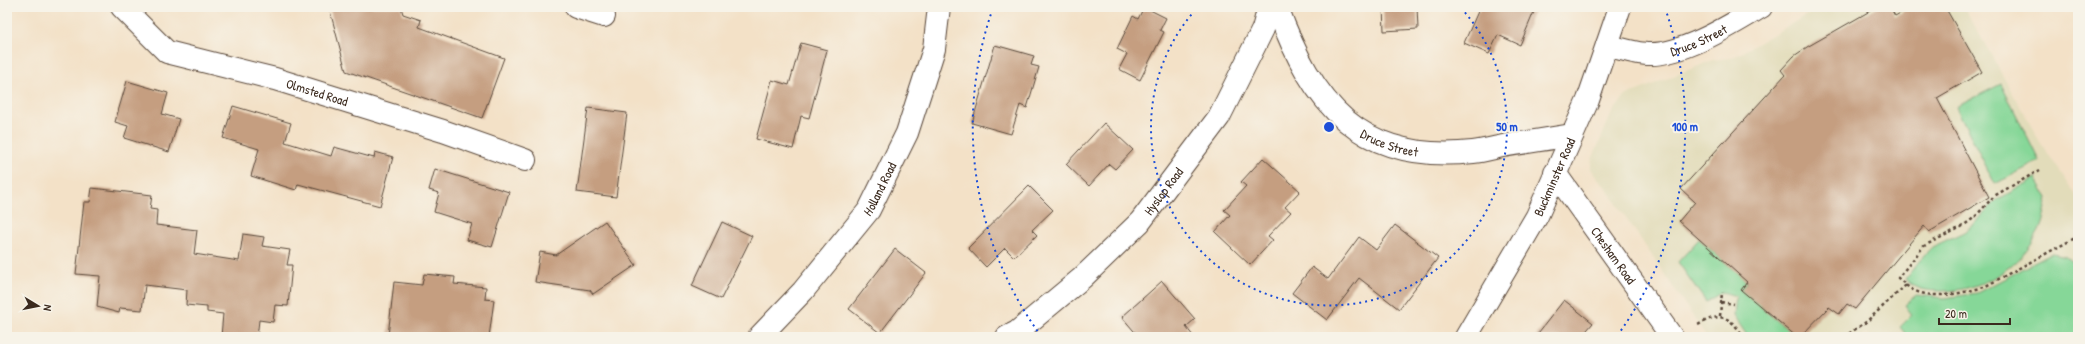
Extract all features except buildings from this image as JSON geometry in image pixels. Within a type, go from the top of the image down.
[{"type":"street","name":"Olmsted Road","points":[[122,7],[167,52],[275,79],[443,131],[525,160]]},
{"type":"street","points":[[576,7],[604,16]]},
{"type":"street","name":"Holland Road","points":[[758,337],[803,291],[869,210],[907,133],[934,49],[939,7]]},
{"type":"street","name":"Hyslop Road","points":[[1007,337],[1017,332],[1082,278],[1140,222],[1219,117],[1263,29],[1269,7]]},
{"type":"street","name":"Druce Street","points":[[1277,7],[1299,61],[1330,107],[1348,124],[1394,148],[1444,154],[1473,152],[1572,135]]},
{"type":"street","name":"Buckminster Road","points":[[1466,337],[1537,216],[1588,100],[1620,7]]},
{"type":"street","name":"Druce Street","points":[[1607,45],[1646,54],[1654,54],[1684,47],[1727,27],[1760,7]]},
{"type":"street","name":"Chesham Road","points":[[1555,173],[1672,337]]},
{"type":"path","points":[[2040,170],[1994,196],[1963,226],[1935,239],[1924,246],[1898,278],[1906,285],[1920,292],[1942,294],[1979,288],[2075,238]]},
{"type":"path","points":[[1844,337],[1866,322],[1906,285]]},
{"type":"path","points":[[1720,316],[1722,292]]},
{"type":"path","points":[[1721,302],[1734,304]]},
{"type":"path","points":[[1698,325],[1712,317],[1720,316],[1731,321],[1744,337]]},
{"type":"shaded area","points":[[1821,7],[1964,7],[2040,142],[2078,198],[2078,337],[1868,337],[1866,334],[1860,337],[1707,337],[1604,185],[1591,169],[1591,162],[1611,115],[1625,96],[1713,60],[1732,58]]},
{"type":"green space","points":[[2001,84],[2039,161],[1995,184],[1956,107]]},
{"type":"green space","points":[[2036,178],[2048,198],[2042,223],[2031,244],[2022,256],[2011,266],[1986,282],[1957,290],[1927,290],[1913,286],[1905,279],[1932,247],[1964,232],[1974,224],[1997,200]]},
{"type":"green space","points":[[1699,239],[1747,282],[1741,290],[1796,337],[1748,337],[1734,316],[1736,296],[1722,292],[1706,302],[1678,262]]},
{"type":"green space","points":[[2053,253],[2066,256],[2078,267],[2072,271],[2078,280],[2078,337],[1908,337],[1900,327],[1912,315],[1905,305],[1916,295],[1945,298],[1977,293]]}]
